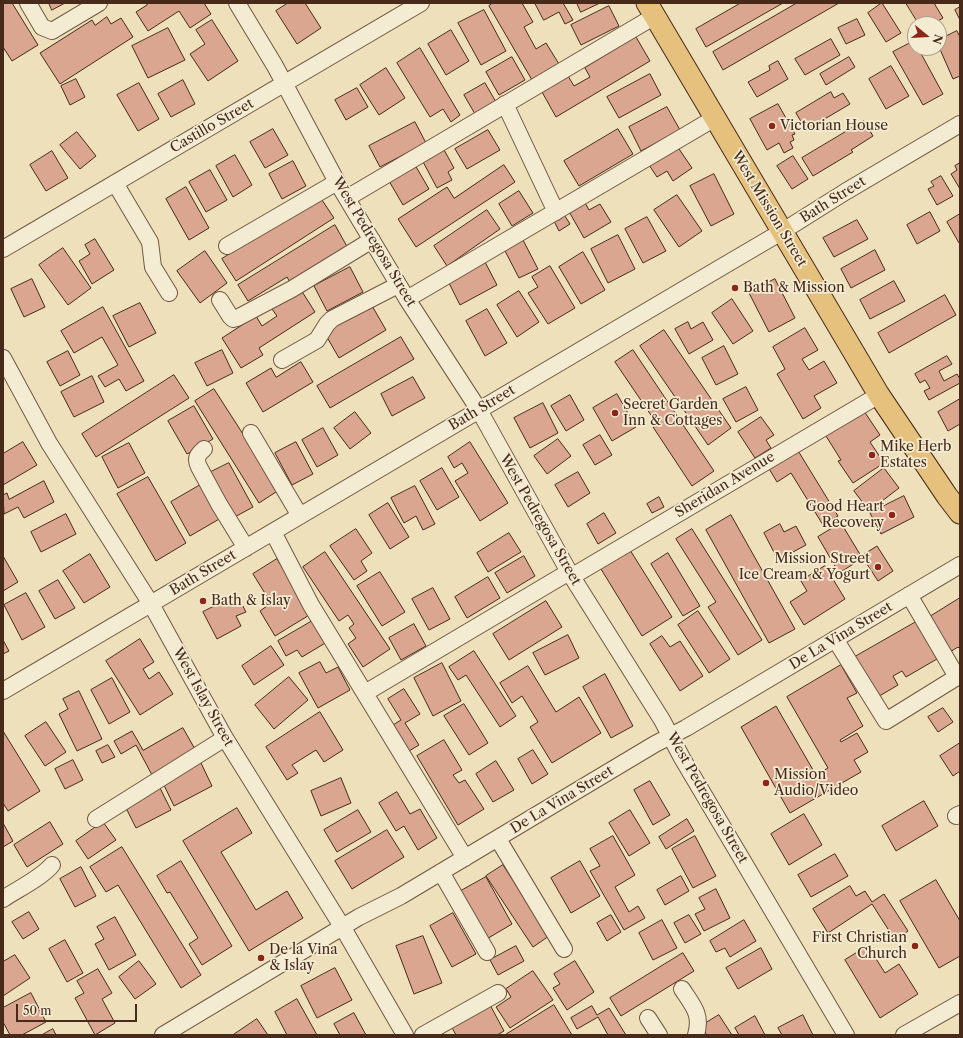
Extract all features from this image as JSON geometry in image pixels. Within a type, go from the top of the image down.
[{"type":"main road","name":"West Mission Street","points":[[651,10],[879,395],[960,513]]},
{"type":"street","points":[[28,3],[42,27],[52,32],[99,3]]},
{"type":"street","name":"West Pedregosa Street","points":[[237,3],[275,66],[283,84],[292,96],[337,182],[398,285],[479,410],[570,574],[662,720],[846,1035]]},
{"type":"street","name":"Castillo Street","points":[[3,249],[421,3]]},
{"type":"street","points":[[347,198],[505,104],[651,10]]},
{"type":"street","points":[[505,104],[556,212]]},
{"type":"street","points":[[407,299],[715,118]]},
{"type":"street","name":"Bath Street","points":[[3,691],[783,232],[845,192],[960,124]]},
{"type":"street","points":[[226,246],[337,182]]},
{"type":"street","points":[[115,183],[150,242],[153,267],[168,293]]},
{"type":"street","points":[[220,300],[230,316],[233,319],[237,318],[292,289],[372,240]]},
{"type":"street","points":[[282,360],[317,340],[327,324],[332,320],[398,285]]},
{"type":"street","name":"West Islay Street","points":[[3,358],[49,443],[151,604],[225,738],[343,928],[405,1035]]},
{"type":"street","name":"Sheridan Avenue","points":[[365,693],[879,395]]},
{"type":"street","points":[[251,433],[300,516]]},
{"type":"street","points":[[204,449],[198,454],[196,461],[219,504],[246,548]]},
{"type":"street","points":[[273,532],[311,605],[465,858]]},
{"type":"street","name":"De La Vina Street","points":[[163,1035],[359,917],[401,896],[655,744],[671,737],[960,565]]},
{"type":"street","points":[[835,639],[886,721],[957,677],[909,595]]},
{"type":"street","points":[[96,819],[225,738]]},
{"type":"street","points":[[498,839],[564,949]]},
{"type":"street","points":[[3,899],[36,878],[52,865]]},
{"type":"street","points":[[441,872],[487,952]]},
{"type":"street","points":[[682,990],[697,1012],[698,1020],[696,1035]]},
{"type":"street","points":[[423,1035],[498,993]]},
{"type":"street","points":[[904,1035],[960,1003]]},
{"type":"street","points":[[648,1018],[658,1035]]},
{"type":"building","points":[[3,3],[12,3],[38,45],[12,61],[3,47]]},
{"type":"building","points":[[49,3],[65,3],[52,10]]},
{"type":"building","points":[[146,3],[204,3],[211,14],[190,28],[179,11],[148,31],[136,12],[147,5]]},
{"type":"building","points":[[288,3],[305,3],[321,28],[297,44],[276,11]]},
{"type":"building","points":[[493,3],[522,3],[533,22],[524,27],[536,49],[546,43],[559,64],[532,80],[489,6]]},
{"type":"building","points":[[535,3],[563,3],[573,20],[565,24],[559,12],[544,20]]},
{"type":"building","points":[[577,3],[600,3],[581,12]]},
{"type":"building","points":[[741,3],[783,3],[706,47],[696,29]]},
{"type":"building","points":[[797,3],[839,3],[723,70],[713,52]]},
{"type":"building","points":[[882,3],[901,33],[886,42],[868,13]]},
{"type":"building","points":[[906,3],[934,3],[942,16],[914,16]]},
{"type":"building","points":[[609,6],[619,26],[581,45],[571,25]]},
{"type":"building","points":[[960,7],[960,20],[955,10]]},
{"type":"building","points":[[484,10],[506,51],[481,65],[458,23]]},
{"type":"building","points":[[107,17],[111,24],[121,18],[133,37],[60,84],[40,53],[92,20],[95,25]]},
{"type":"building","points":[[857,19],[865,35],[846,44],[838,28]]},
{"type":"building","points":[[212,20],[238,61],[208,81],[190,54],[205,44],[196,30]]},
{"type":"building","points":[[168,28],[185,60],[148,78],[132,46]]},
{"type":"building","points":[[451,30],[469,61],[446,75],[428,44]]},
{"type":"building","points":[[957,31],[960,37],[960,76],[953,79],[943,56],[947,56],[947,36]]},
{"type":"building","points":[[636,37],[650,61],[556,117],[542,92],[568,76],[574,86],[590,77],[585,68]]},
{"type":"building","points":[[831,39],[840,55],[805,75],[795,59]]},
{"type":"building","points":[[907,45],[907,56],[922,56],[943,94],[923,105],[893,52]]},
{"type":"building","points":[[420,48],[460,115],[451,122],[443,109],[430,117],[397,63]]},
{"type":"building","points":[[512,57],[525,80],[499,95],[486,72]]},
{"type":"building","points":[[849,57],[855,67],[826,85],[820,74]]},
{"type":"building","points":[[778,61],[788,79],[757,97],[748,82],[770,70],[769,66]]},
{"type":"building","points":[[891,66],[909,96],[886,109],[869,79]]},
{"type":"building","points":[[386,68],[405,98],[379,115],[360,85]]},
{"type":"building","points":[[650,74],[661,95],[619,118],[607,97]]},
{"type":"building","points":[[76,79],[85,97],[70,105],[61,86]]},
{"type":"building","points":[[183,80],[195,104],[171,117],[158,94]]},
{"type":"building","points":[[139,83],[159,119],[138,131],[117,95]]},
{"type":"building","points":[[485,83],[496,102],[475,114],[464,95]]},
{"type":"building","points":[[357,88],[368,107],[346,120],[335,100]]},
{"type":"building","points":[[831,92],[834,98],[843,93],[850,104],[806,130],[796,113]]},
{"type":"building","name":"Victorian House","points":[[778,104],[795,134],[792,135],[794,140],[790,142],[793,148],[784,153],[779,143],[767,150],[750,119]]},
{"type":"building","points":[[667,107],[680,130],[641,151],[629,127]]},
{"type":"building","points":[[864,121],[873,136],[851,150],[853,152],[813,176],[802,158]]},
{"type":"building","points":[[415,122],[426,143],[380,167],[369,146]]},
{"type":"building","points":[[273,129],[288,155],[265,168],[250,142]]},
{"type":"building","points":[[618,129],[633,154],[579,186],[564,161]]},
{"type":"building","points":[[488,130],[500,150],[467,169],[455,149]]},
{"type":"building","points":[[77,132],[96,156],[80,169],[60,145]]},
{"type":"building","points":[[677,146],[692,168],[673,181],[667,171],[657,177],[649,165]]},
{"type":"building","points":[[443,148],[454,168],[448,172],[452,180],[437,188],[422,160]]},
{"type":"building","points":[[52,151],[68,178],[46,191],[30,165]]},
{"type":"building","points":[[235,155],[252,185],[233,197],[216,166]]},
{"type":"building","points":[[793,156],[808,179],[792,189],[777,166]]},
{"type":"building","points":[[293,161],[306,186],[282,199],[269,174]]},
{"type":"building","points":[[960,163],[960,189],[951,174],[957,170],[955,166]]},
{"type":"building","points":[[415,165],[429,189],[403,205],[389,181]]},
{"type":"building","points":[[504,165],[515,182],[416,247],[398,219],[447,187],[454,198]]},
{"type":"building","points":[[210,170],[227,200],[206,212],[189,182]]},
{"type":"building","points":[[714,174],[734,214],[711,226],[690,186]]},
{"type":"building","points":[[941,176],[953,196],[937,205],[928,189],[934,186],[931,182]]},
{"type":"building","points":[[186,187],[209,228],[189,240],[166,199]]},
{"type":"building","points":[[519,191],[533,213],[512,226],[499,204]]},
{"type":"building","points":[[677,195],[702,231],[679,247],[654,210]]},
{"type":"building","points":[[320,197],[334,218],[236,281],[222,259]]},
{"type":"building","points":[[583,199],[589,210],[600,204],[611,222],[584,238],[567,208]]},
{"type":"building","points":[[487,210],[500,229],[447,266],[434,246]]},
{"type":"building","points":[[930,212],[940,231],[917,244],[907,225]]},
{"type":"building","points":[[563,213],[570,224],[559,231],[553,219]]},
{"type":"building","points":[[960,214],[960,243],[959,243],[947,222]]},
{"type":"building","points":[[647,217],[666,251],[643,263],[625,229]]},
{"type":"building","points":[[857,220],[868,239],[834,257],[823,238]]},
{"type":"building","points":[[335,225],[349,250],[292,286],[287,277],[248,301],[238,285]]},
{"type":"building","points":[[618,235],[635,269],[608,283],[591,249]]},
{"type":"building","points":[[95,239],[114,270],[92,284],[79,261],[90,254],[85,245]]},
{"type":"building","points":[[523,240],[538,269],[519,278],[504,249]]},
{"type":"building","points":[[63,248],[91,288],[68,305],[39,265]]},
{"type":"building","points":[[875,250],[885,270],[851,288],[841,269]]},
{"type":"building","points":[[205,251],[227,283],[200,303],[177,271]]},
{"type":"building","points":[[583,252],[605,290],[581,304],[559,267]]},
{"type":"building","points":[[485,262],[497,285],[460,305],[448,281]]},
{"type":"building","points":[[550,266],[575,308],[548,324],[528,293],[538,287],[532,277]]},
{"type":"building","points":[[350,267],[363,292],[327,311],[314,286]]},
{"type":"building","points":[[32,279],[45,307],[24,317],[11,289]]},
{"type":"building","points":[[775,279],[795,318],[769,332],[749,293]]},
{"type":"building","points":[[894,281],[905,301],[870,319],[860,300]]},
{"type":"building","points":[[301,290],[315,312],[259,348],[263,355],[241,368],[222,338],[256,316],[262,326],[277,316],[272,309]]},
{"type":"building","points":[[519,291],[539,322],[517,337],[497,305]]},
{"type":"building","points":[[945,295],[956,315],[889,353],[878,333]]},
{"type":"building","points":[[732,299],[753,331],[733,344],[712,313]]},
{"type":"building","points":[[140,303],[156,333],[129,347],[113,316]]},
{"type":"building","points":[[371,304],[386,330],[339,358],[324,332]]},
{"type":"building","points":[[103,307],[144,381],[126,391],[119,379],[105,387],[98,376],[118,365],[102,337],[74,353],[61,331]]},
{"type":"building","points":[[487,309],[507,343],[485,356],[466,321]]},
{"type":"building","points":[[688,322],[691,329],[703,322],[713,340],[689,354],[675,329]]},
{"type":"building","points":[[805,328],[818,350],[802,359],[809,370],[824,361],[837,383],[814,396],[821,408],[803,419],[777,374],[785,369],[773,347]]},
{"type":"building","points":[[664,330],[731,428],[708,445],[640,346]]},
{"type":"building","points":[[401,337],[414,359],[330,408],[317,386]]},
{"type":"building","points":[[724,346],[738,374],[716,385],[702,358]]},
{"type":"building","points":[[222,350],[233,373],[207,386],[195,363]]},
{"type":"building","points":[[633,350],[714,471],[692,486],[653,427],[657,424],[615,362]]},
{"type":"building","points":[[68,351],[80,375],[60,386],[47,362]]},
{"type":"building","points":[[947,356],[952,364],[939,371],[944,381],[957,374],[960,379],[960,383],[929,400],[924,391],[930,388],[925,380],[920,383],[915,374]]},
{"type":"building","points":[[301,362],[313,382],[263,412],[246,383],[271,368],[276,377]]},
{"type":"building","points":[[174,375],[189,398],[96,457],[82,434]]},
{"type":"building","points":[[92,376],[104,402],[74,417],[61,392]]},
{"type":"building","points":[[413,377],[425,398],[392,416],[381,394]]},
{"type":"building","points":[[746,387],[758,410],[736,422],[723,399]]},
{"type":"building","points":[[214,389],[279,490],[259,503],[195,401]]},
{"type":"building","points":[[617,394],[636,427],[612,441],[593,408]]},
{"type":"building","points":[[570,395],[584,420],[566,431],[551,406]]},
{"type":"building","points":[[960,399],[960,424],[948,431],[938,412]]},
{"type":"building","points":[[543,403],[558,433],[530,448],[514,418]]},
{"type":"building","points":[[194,406],[213,439],[187,454],[168,421]]},
{"type":"building","points":[[864,411],[880,435],[870,442],[884,463],[853,483],[838,461],[841,460],[826,436]]},
{"type":"building","points":[[355,412],[371,433],[350,449],[334,428]]},
{"type":"building","points":[[761,417],[774,435],[766,440],[771,448],[755,458],[738,432]]},
{"type":"building","points":[[323,428],[338,455],[317,467],[302,440]]},
{"type":"building","points":[[600,435],[612,455],[595,465],[583,445]]},
{"type":"building","points":[[558,439],[571,456],[547,474],[534,456]]},
{"type":"building","points":[[23,442],[37,465],[3,485],[3,454]]},
{"type":"building","points":[[296,442],[313,474],[292,485],[275,453]]},
{"type":"building","points":[[470,442],[508,503],[480,521],[455,481],[468,473],[462,463],[454,468],[448,457]]},
{"type":"building","points":[[129,443],[145,473],[118,488],[102,457]]},
{"type":"building","points":[[797,449],[838,516],[823,525],[791,473],[777,482],[768,467]]},
{"type":"building","points":[[229,463],[253,507],[231,519],[207,474]]},
{"type":"building","points":[[442,468],[459,497],[437,510],[420,481]]},
{"type":"building","points":[[884,468],[899,488],[869,511],[854,491]]},
{"type":"building","points":[[578,472],[590,493],[568,507],[555,485]]},
{"type":"building","points":[[148,477],[186,543],[156,561],[117,494]]},
{"type":"building","points":[[44,481],[54,502],[24,518],[18,507],[4,514],[3,495],[7,493],[9,499]]},
{"type":"building","points":[[202,484],[221,518],[190,536],[171,502]]},
{"type":"building","points":[[415,486],[435,524],[423,530],[416,516],[404,523],[391,498]]},
{"type":"building","name":"Good Heart Recovery","points":[[904,496],[914,517],[881,534],[870,513]]},
{"type":"building","points":[[659,497],[664,507],[652,513],[647,504]]},
{"type":"building","points":[[388,503],[409,537],[390,549],[369,515]]},
{"type":"building","points":[[604,513],[616,533],[598,544],[587,524]]},
{"type":"building","points":[[66,514],[76,534],[41,552],[31,532]]},
{"type":"building","points":[[731,515],[795,629],[769,643],[706,530]]},
{"type":"building","points":[[841,523],[861,556],[877,546],[893,571],[878,581],[863,558],[839,573],[818,537]]},
{"type":"building","points":[[780,524],[784,532],[796,526],[806,545],[778,560],[764,533]]},
{"type":"building","points":[[356,529],[372,553],[361,561],[367,571],[354,580],[330,546]]},
{"type":"building","points":[[692,529],[762,640],[738,655],[708,607],[716,602],[676,539]]},
{"type":"building","points":[[509,533],[521,552],[488,572],[477,553]]},
{"type":"building","points":[[630,550],[672,617],[642,636],[601,569]]},
{"type":"building","points":[[325,552],[390,649],[363,667],[348,644],[356,638],[349,628],[354,624],[348,615],[339,621],[303,567]]},
{"type":"building","points":[[668,553],[700,606],[683,616],[651,564]]},
{"type":"building","points":[[90,554],[110,587],[84,603],[63,571]]},
{"type":"building","points":[[3,556],[18,582],[3,591]]},
{"type":"building","points":[[524,556],[535,576],[507,593],[495,573]]},
{"type":"building","points":[[277,559],[311,614],[275,636],[260,611],[271,603],[253,574]]},
{"type":"building","points":[[825,566],[845,599],[804,625],[790,602],[807,591],[801,581]]},
{"type":"building","points":[[380,572],[405,612],[382,626],[357,586]]},
{"type":"building","points":[[488,577],[500,598],[467,618],[455,597]]},
{"type":"building","points":[[58,580],[75,608],[55,619],[39,591]]},
{"type":"building","points":[[433,588],[450,619],[429,630],[412,599]]},
{"type":"building","points":[[26,593],[45,627],[22,640],[4,605]]},
{"type":"building","points":[[237,595],[246,612],[236,616],[241,626],[217,639],[203,612]]},
{"type":"building","points":[[960,598],[960,649],[958,647],[950,652],[928,618]]},
{"type":"building","points":[[546,601],[562,627],[509,660],[493,634]]},
{"type":"building","points":[[698,611],[730,659],[709,673],[678,625]]},
{"type":"building","points":[[314,620],[327,642],[302,657],[297,650],[286,656],[278,641]]},
{"type":"building","points":[[916,622],[937,659],[906,677],[902,671],[893,676],[898,685],[876,698],[853,658]]},
{"type":"building","points":[[414,624],[426,646],[401,660],[389,638]]},
{"type":"building","points":[[568,635],[579,658],[545,675],[533,653]]},
{"type":"building","points":[[662,636],[670,647],[680,641],[703,676],[680,691],[650,644]]},
{"type":"building","points":[[140,639],[154,662],[143,669],[149,679],[159,672],[173,694],[140,715],[106,661]]},
{"type":"building","points":[[3,640],[9,651],[3,654]]},
{"type":"building","points":[[271,646],[284,665],[254,685],[242,666]]},
{"type":"building","points":[[474,651],[516,716],[500,727],[466,675],[458,680],[449,667]]},
{"type":"building","points":[[320,662],[326,673],[338,667],[350,690],[318,708],[299,673]]},
{"type":"building","points":[[442,663],[461,701],[433,716],[414,678]]},
{"type":"building","points":[[841,665],[857,693],[847,698],[863,726],[840,740],[841,742],[857,733],[868,752],[854,760],[861,772],[790,813],[741,727],[776,706],[816,775],[828,768],[787,697]]},
{"type":"building","points":[[528,666],[556,712],[579,697],[601,733],[552,763],[530,727],[538,722],[522,696],[512,703],[500,683]]},
{"type":"building","points":[[605,674],[633,726],[611,738],[583,687]]},
{"type":"building","points":[[289,677],[308,700],[274,729],[255,705]]},
{"type":"building","points":[[112,678],[130,712],[109,724],[91,690]]},
{"type":"building","points":[[404,689],[420,714],[405,723],[419,745],[409,751],[393,725],[401,720],[388,699]]},
{"type":"building","points":[[79,691],[102,739],[77,751],[59,714],[68,709],[63,699]]},
{"type":"building","points":[[464,704],[488,743],[469,755],[444,716]]},
{"type":"building","points":[[943,708],[953,722],[938,732],[928,717]]},
{"type":"building","points":[[320,712],[343,750],[324,762],[316,750],[292,765],[298,773],[287,780],[266,747]]},
{"type":"building","points":[[46,722],[66,752],[45,766],[25,736]]},
{"type":"building","points":[[183,728],[196,751],[152,775],[136,745],[121,754],[114,741],[132,731],[143,750]]},
{"type":"building","points":[[3,731],[40,791],[8,811],[3,803]]},
{"type":"building","points":[[444,740],[462,770],[453,775],[459,783],[465,780],[484,809],[458,825],[417,756]]},
{"type":"building","points":[[960,743],[960,771],[953,776],[940,756]]},
{"type":"building","points":[[108,745],[115,757],[102,763],[96,751]]},
{"type":"building","points":[[533,750],[548,774],[532,784],[518,759]]},
{"type":"building","points":[[73,760],[83,780],[65,789],[55,769]]},
{"type":"building","points":[[200,761],[212,786],[174,806],[162,781]]},
{"type":"building","points":[[496,761],[514,790],[493,802],[476,774]]},
{"type":"building","points":[[341,778],[351,803],[321,816],[311,791]]},
{"type":"building","points":[[650,781],[670,815],[653,825],[634,790]]},
{"type":"building","points":[[159,786],[171,810],[136,828],[124,804]]},
{"type":"building","points":[[397,792],[410,814],[420,809],[437,838],[418,850],[404,826],[396,831],[379,803]]},
{"type":"building","points":[[924,801],[938,826],[896,851],[882,826]]},
{"type":"building","points":[[237,808],[252,833],[221,852],[256,910],[287,891],[303,918],[249,951],[183,841]]},
{"type":"building","points":[[358,810],[371,832],[337,852],[324,830]]},
{"type":"building","points":[[630,810],[650,843],[629,856],[609,823]]},
{"type":"building","points":[[804,814],[822,845],[789,865],[771,834]]},
{"type":"building","points":[[687,819],[694,831],[666,849],[659,837]]},
{"type":"building","points":[[50,822],[63,844],[27,867],[14,845]]},
{"type":"building","points":[[103,822],[116,840],[88,859],[76,841]]},
{"type":"building","points":[[3,823],[13,841],[3,847]]},
{"type":"building","points":[[387,830],[404,857],[352,889],[335,861]]},
{"type":"building","points":[[613,836],[635,875],[615,887],[629,912],[638,906],[645,918],[624,930],[590,871],[600,866],[590,849]]},
{"type":"building","points":[[695,836],[716,876],[693,888],[672,849]]},
{"type":"building","points":[[122,847],[201,975],[181,988],[118,885],[106,892],[90,867]]},
{"type":"building","points":[[835,854],[848,876],[811,897],[798,875]]},
{"type":"building","points":[[181,861],[232,946],[202,965],[189,944],[198,938],[170,892],[167,893],[157,876]]},
{"type":"building","points":[[580,861],[600,896],[571,913],[551,878]]},
{"type":"building","points":[[503,865],[549,936],[533,947],[486,876]]},
{"type":"building","points":[[81,867],[96,896],[75,907],[60,879]]},
{"type":"building","points":[[681,876],[689,891],[665,905],[657,890]]},
{"type":"building","points":[[486,877],[512,924],[485,940],[459,892]]},
{"type":"building","points":[[936,880],[960,921],[960,956],[939,968],[900,901]]},
{"type":"building","points":[[850,886],[856,896],[865,891],[872,902],[884,894],[908,931],[895,940],[872,904],[828,933],[813,909]]},
{"type":"building","points":[[716,889],[730,918],[704,931],[695,914],[705,909],[699,898]]},
{"type":"building","points":[[29,912],[39,929],[23,939],[12,922]]},
{"type":"building","points":[[453,913],[476,954],[452,967],[430,926]]},
{"type":"building","points":[[611,915],[621,932],[607,941],[597,923]]},
{"type":"building","points":[[689,915],[701,934],[685,943],[674,923]]},
{"type":"building","points":[[115,917],[136,955],[109,970],[95,944],[104,939],[97,927]]},
{"type":"building","points":[[662,920],[677,948],[653,960],[639,933]]},
{"type":"building","points":[[744,920],[756,941],[730,957],[725,948],[716,952],[710,941]]},
{"type":"building","points":[[423,936],[442,983],[414,994],[396,946]]},
{"type":"building","points":[[65,940],[83,973],[67,982],[49,949]]},
{"type":"building","points":[[516,946],[524,961],[498,975],[490,960]]},
{"type":"building","points":[[868,946],[885,973],[899,964],[918,994],[880,1018],[845,960]]},
{"type":"building","points":[[761,948],[772,969],[738,989],[726,968]]},
{"type":"building","points":[[683,953],[694,971],[621,1016],[610,998]]},
{"type":"building","points":[[15,955],[30,978],[3,996],[3,962]]},
{"type":"building","points":[[139,961],[156,984],[135,999],[119,977]]},
{"type":"building","points":[[575,961],[594,992],[567,1010],[553,988],[560,984],[554,974]]},
{"type":"building","points":[[335,968],[352,1000],[317,1018],[301,986]]},
{"type":"building","points":[[98,969],[112,993],[102,999],[115,1023],[95,1035],[75,998],[84,993],[77,981]]},
{"type":"building","points":[[533,971],[553,1000],[510,1028],[496,1007],[511,997],[506,989]]},
{"type":"building","points":[[31,993],[46,1022],[22,1035],[10,1035],[3,1022],[3,1008]]},
{"type":"building","points":[[297,999],[317,1035],[287,1035],[275,1012]]},
{"type":"building","points":[[489,1003],[504,1031],[497,1035],[456,1035],[450,1024]]},
{"type":"building","points":[[554,1005],[572,1035],[505,1035]]},
{"type":"building","points":[[592,1006],[597,1015],[609,1008],[626,1035],[608,1035],[598,1017],[577,1029],[571,1018]]},
{"type":"building","points":[[354,1013],[366,1035],[340,1035],[334,1024]]},
{"type":"building","points":[[719,1015],[732,1035],[707,1035],[701,1026]]},
{"type":"building","points":[[803,1015],[813,1035],[782,1035],[778,1028]]},
{"type":"building","points":[[755,1016],[765,1035],[739,1035],[735,1028]]},
{"type":"building","points":[[257,1019],[268,1035],[233,1035]]},
{"type":"building","points":[[53,1029],[56,1035],[42,1035]]},
{"type":"place","name":"Victorian House","points":[[772,126]]},
{"type":"place","name":"Bath & Mission","points":[[735,288]]},
{"type":"place","name":"Secret Garden Inn & Cottages","points":[[615,413]]},
{"type":"place","name":"Mike Herb Estates","points":[[872,455]]},
{"type":"place","name":"Good Heart Recovery","points":[[892,515]]},
{"type":"place","name":"Mission Street Ice Cream & Yogurt","points":[[878,567]]},
{"type":"place","name":"Bath & Islay","points":[[203,601]]},
{"type":"place","name":"Mission Audio/Video","points":[[766,783]]},
{"type":"place","name":"First Christian Church","points":[[915,946]]},
{"type":"place","name":"De la Vina & Islay","points":[[261,958]]}]
